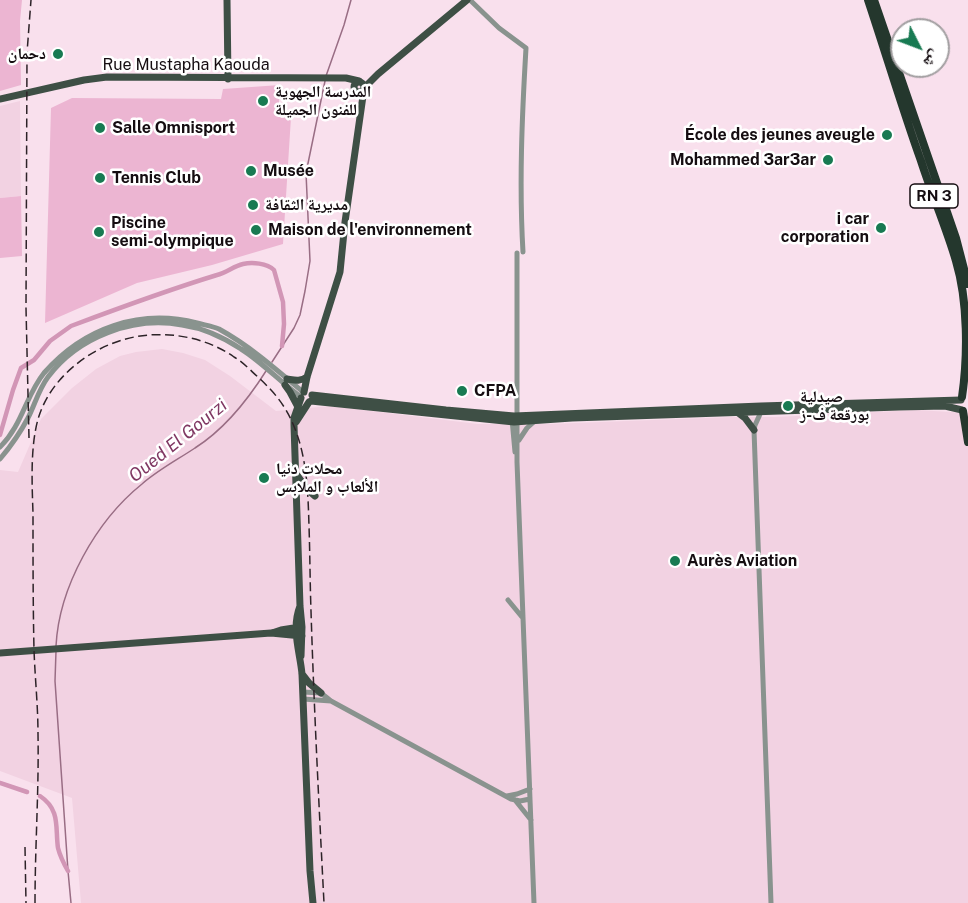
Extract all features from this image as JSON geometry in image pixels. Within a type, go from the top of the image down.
[{"type":"highway","name":"RN 3","points":[[868,0],[921,161],[949,237],[959,273],[966,339],[964,397]]},
{"type":"highway","name":"RN 3","points":[[874,0],[956,238],[968,284]]},
{"type":"highway","points":[[964,397],[960,407],[964,411],[968,442]]},
{"type":"main road","points":[[227,0],[228,79]]},
{"type":"main road","points":[[295,424],[306,396],[308,374],[340,272],[361,108],[360,86],[378,74],[468,0]]},
{"type":"main road","name":"Rue Mustapha Kaouda","points":[[0,99],[107,77],[339,78],[360,86]]},
{"type":"main road","points":[[298,407],[286,382],[303,380],[308,374]]},
{"type":"main road","points":[[306,396],[536,420],[747,412],[761,409],[945,406],[964,411]]},
{"type":"main road","points":[[306,396],[294,418],[300,606],[299,656],[302,674],[313,903]]},
{"type":"main road","points":[[515,419],[761,409],[964,397]]},
{"type":"main road","points":[[737,412],[754,426]]},
{"type":"main road","points":[[296,473],[315,496]]},
{"type":"main road","points":[[281,632],[296,615],[300,606]]},
{"type":"main road","points":[[296,615],[299,627]]},
{"type":"main road","points":[[0,653],[271,633],[299,627]]},
{"type":"main road","points":[[281,632],[299,636]]},
{"type":"main road","points":[[281,632],[299,656]]},
{"type":"main road","points":[[302,674],[321,693]]},
{"type":"street","points":[[468,0],[495,25],[526,48],[515,419],[518,445],[522,618],[534,903]]},
{"type":"street","points":[[0,447],[12,433],[36,384],[69,348],[112,326],[145,318],[183,319],[217,328],[245,345],[286,382],[306,396]]},
{"type":"street","points":[[0,459],[18,435],[41,387],[51,373],[74,351],[99,336],[146,324],[182,325],[214,334],[257,357]]},
{"type":"street","points":[[761,409],[754,426],[771,903]]},
{"type":"street","points":[[747,412],[754,426]]},
{"type":"street","points":[[515,419],[512,430],[517,462]]},
{"type":"street","points":[[518,445],[527,428],[536,420]]},
{"type":"street","points":[[508,600],[522,618]]},
{"type":"street","points":[[303,696],[321,693],[331,701],[515,800],[531,820]]},
{"type":"street","points":[[303,696],[331,701]]},
{"type":"street","points":[[507,796],[530,789]]},
{"type":"street","points":[[515,800],[530,799]]},
{"type":"shaded area","points":[[0,0],[22,0],[21,85],[0,91]]},
{"type":"shaded area","points":[[280,85],[278,116],[291,117],[283,244],[212,265],[137,283],[45,323],[51,108],[72,98],[221,99],[223,89]]},
{"type":"shaded area","points":[[20,101],[21,196],[0,198],[0,106]]},
{"type":"shaded area","points":[[21,196],[22,256],[0,258],[0,198]]},
{"type":"shaded area","points":[[162,349],[205,360],[276,411],[330,406],[478,424],[775,417],[917,410],[968,413],[968,903],[81,903],[72,798],[0,771],[0,470],[18,472],[41,419],[72,388],[96,369],[120,356]]},
{"type":"waterway","name":"Oued El Gourzi","points":[[326,76],[351,0]]},
{"type":"waterway","name":"Oued El Gourzi","points":[[272,362],[294,328],[300,315],[305,291],[310,261],[306,173],[325,81]]},
{"type":"waterway","points":[[0,435],[21,368],[34,360],[50,341],[71,326],[240,265],[259,264],[274,270],[283,302],[282,346]]},
{"type":"waterway","name":"Oued El Gourzi","points":[[56,646],[64,601],[72,579],[95,536],[125,499],[148,479],[195,448],[226,423],[243,404],[266,371]]},
{"type":"waterway","name":"Oued El Gourzi","points":[[56,651],[55,681],[71,903]]},
{"type":"waterway","points":[[0,783],[27,792]]},
{"type":"waterway","points":[[40,796],[47,801],[54,813],[58,848],[68,871]]},
{"type":"railway","points":[[29,438],[26,308],[27,53],[31,0]]},
{"type":"railway","points":[[35,903],[38,713],[34,650],[32,477],[36,427],[52,390],[83,359],[122,340],[151,335],[195,339],[237,359],[270,388],[283,405],[298,436],[306,474],[308,500],[324,903]]},
{"type":"railway","points":[[25,847],[26,903]]},
{"type":"place","name":"دحمان","points":[[58,54]]},
{"type":"place","name":"المدرسة الجهوية للفنون الجميلة","points":[[263,101]]},
{"type":"place","name":"Salle Omnisport","points":[[100,128]]},
{"type":"place","name":"École des jeunes aveugle","points":[[887,135]]},
{"type":"place","name":"Mohammed 3ar3ar","points":[[828,160]]},
{"type":"place","name":"Musée","points":[[251,171]]},
{"type":"place","name":"Tennis Club","points":[[100,178]]},
{"type":"place","name":"مديرية الثقافة","points":[[253,205]]},
{"type":"place","name":"i car corporation","points":[[881,228]]},
{"type":"place","name":"Maison de l'environnement","points":[[256,230]]},
{"type":"place","name":"Piscine semi-olympique","points":[[99,232]]},
{"type":"place","name":"CFPA","points":[[462,391]]},
{"type":"place","name":"صيدلية بورقعة ف-ز","points":[[788,406]]},
{"type":"place","name":"محلات دنيا الألعاب و الملابس","points":[[264,478]]},
{"type":"place","name":"Aurès Aviation","points":[[675,561]]}]
